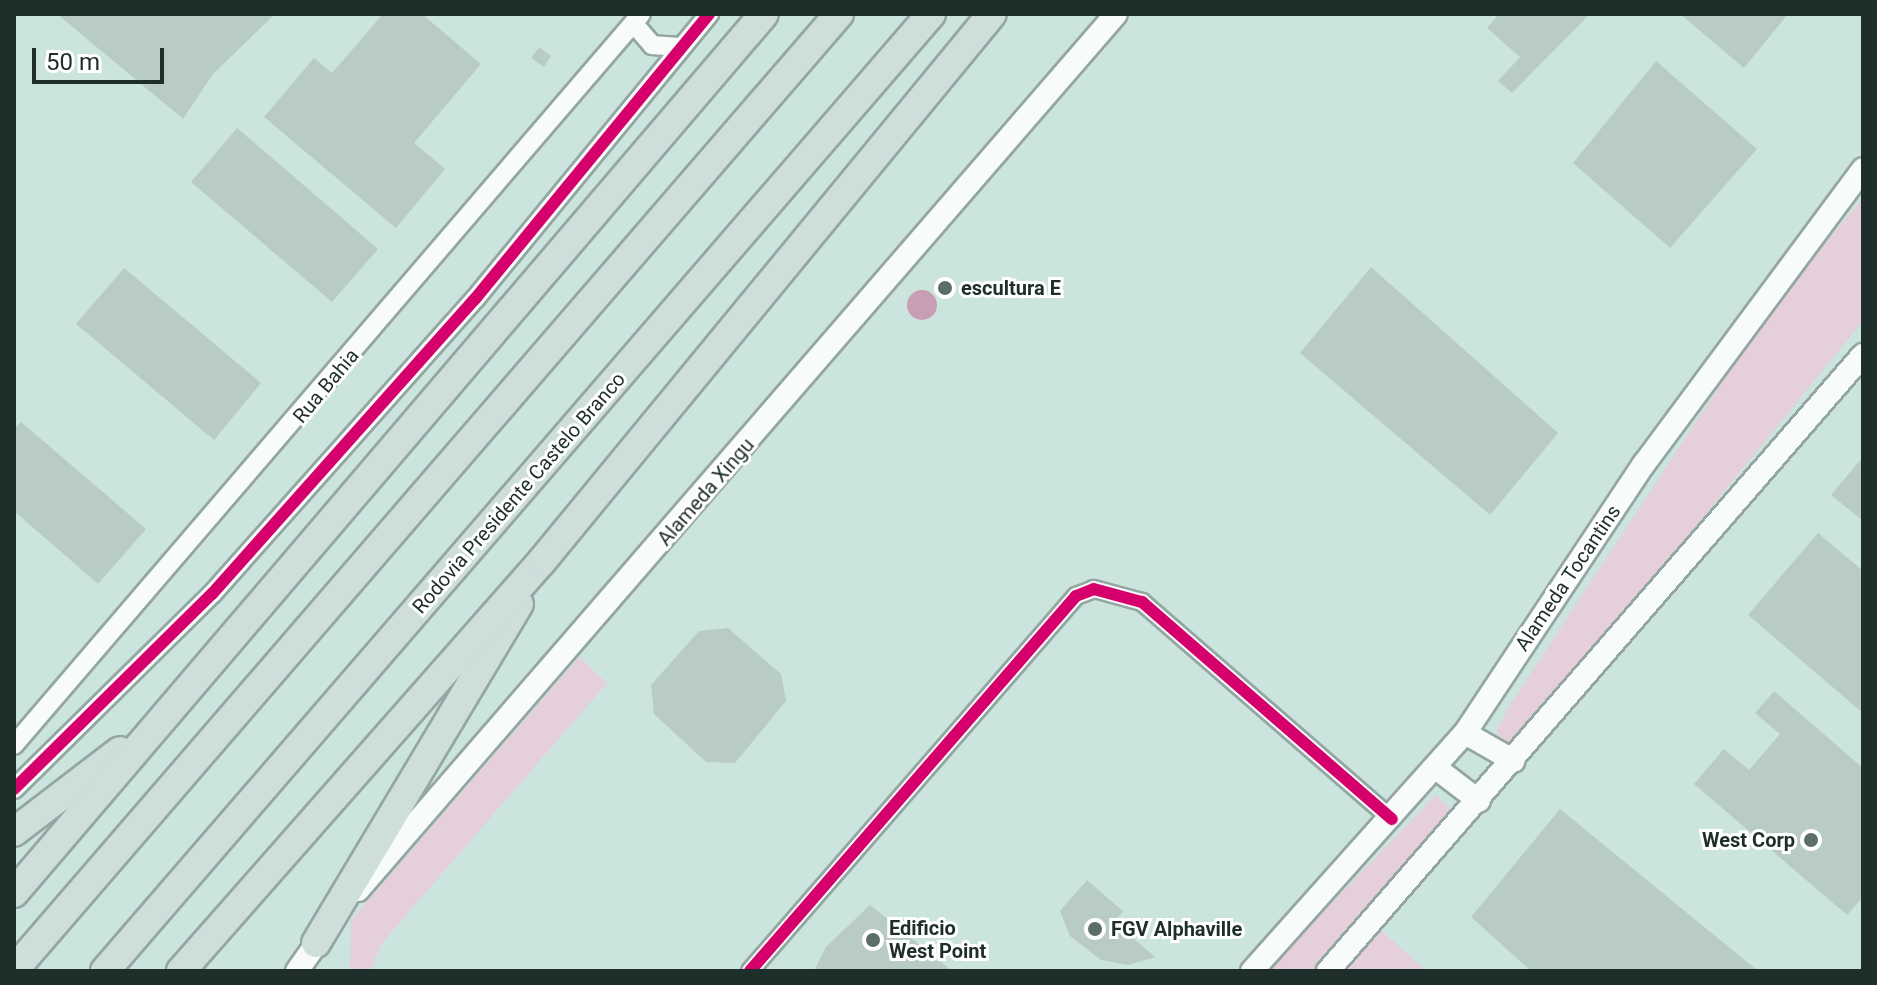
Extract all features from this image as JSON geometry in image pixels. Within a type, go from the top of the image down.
[{"type":"highway","points":[[14,893],[183,699],[764,14]]},
{"type":"highway","points":[[14,970],[839,14]]},
{"type":"highway","name":"Rodovia Presidente Castelo Branco","points":[[105,971],[931,14]]},
{"type":"highway","points":[[181,971],[542,561],[992,14]]},
{"type":"highway","points":[[316,943],[542,561]]},
{"type":"highway","points":[[14,832],[183,699]]},
{"type":"main road","name":"Alameda Xingu","points":[[297,971],[316,943],[1116,14]]},
{"type":"main road","name":"Alameda Tocantins","points":[[1252,971],[1392,819],[1465,733],[1644,464],[1863,169]]},
{"type":"main road","points":[[1328,971],[1514,761],[1863,355]]},
{"type":"main road","points":[[1465,733],[1514,761]]},
{"type":"main road","points":[[1436,768],[1479,801]]},
{"type":"street","points":[[14,789],[212,594],[475,299],[709,14]]},
{"type":"street","name":"Rua Bahia","points":[[14,745],[638,19],[652,45],[680,47]]},
{"type":"street","points":[[750,971],[1076,596],[1094,589],[1142,602],[1392,819]]},
{"type":"shaded area","points":[[1863,198],[1863,321],[1512,752],[1496,732],[1510,705],[1768,312]]},
{"type":"shaded area","points":[[922,290],[933,294],[937,305],[933,316],[922,320],[911,316],[907,305],[911,294]]},
{"type":"shaded area","points":[[579,657],[607,683],[382,943],[370,971],[350,971],[351,920]]},
{"type":"shaded area","points":[[1436,795],[1452,811],[1315,971],[1266,971]]},
{"type":"shaded area","points":[[1380,929],[1426,971],[1344,971]]},
{"type":"building","points":[[57,14],[275,14],[213,74],[183,119]]},
{"type":"building","points":[[383,14],[422,14],[481,64],[414,143],[445,169],[396,228],[264,117],[314,58],[332,73]]},
{"type":"building","points":[[1499,14],[1590,14],[1512,93],[1498,81],[1520,57],[1487,28]]},
{"type":"building","points":[[1680,14],[1788,14],[1744,68]]},
{"type":"building","points":[[539,47],[551,56],[544,67],[531,58]]},
{"type":"building","points":[[1656,61],[1757,149],[1670,248],[1573,163]]},
{"type":"building","points":[[237,128],[378,249],[332,302],[191,182]]},
{"type":"building","points":[[1371,267],[1558,433],[1490,515],[1300,353]]},
{"type":"building","points":[[124,268],[261,383],[214,440],[76,324]]},
{"type":"building","points":[[21,422],[146,529],[98,584],[14,511],[14,429]]},
{"type":"building","points":[[1863,457],[1863,521],[1831,495]]},
{"type":"building","points":[[1818,533],[1863,571],[1863,713],[1748,615]]},
{"type":"building","points":[[728,628],[781,674],[786,701],[735,763],[706,762],[654,714],[651,685],[699,631]]},
{"type":"building","name":"West Corp","points":[[1774,691],[1863,768],[1863,897],[1847,915],[1694,784],[1724,749],[1749,770],[1780,734],[1755,713]]},
{"type":"building","points":[[1560,809],[1758,971],[1531,971],[1471,917]]},
{"type":"building","name":"FGV Alphaville","points":[[1087,880],[1123,911],[1114,922],[1155,957],[1128,965],[1101,960],[1070,936],[1060,911]]},
{"type":"building","name":"Edificio West Point","points":[[870,905],[952,971],[814,971],[826,947]]},
{"type":"cycle path","points":[[14,789],[212,594],[475,299],[709,14]]},
{"type":"cycle path","points":[[750,971],[1076,596],[1094,589],[1142,602],[1392,819]]},
{"type":"place","name":"escultura E","points":[[945,288]]},
{"type":"place","name":"West Corp","points":[[1811,840]]},
{"type":"place","name":"FGV Alphaville","points":[[1095,929]]},
{"type":"place","name":"Edificio West Point","points":[[873,940]]}]
